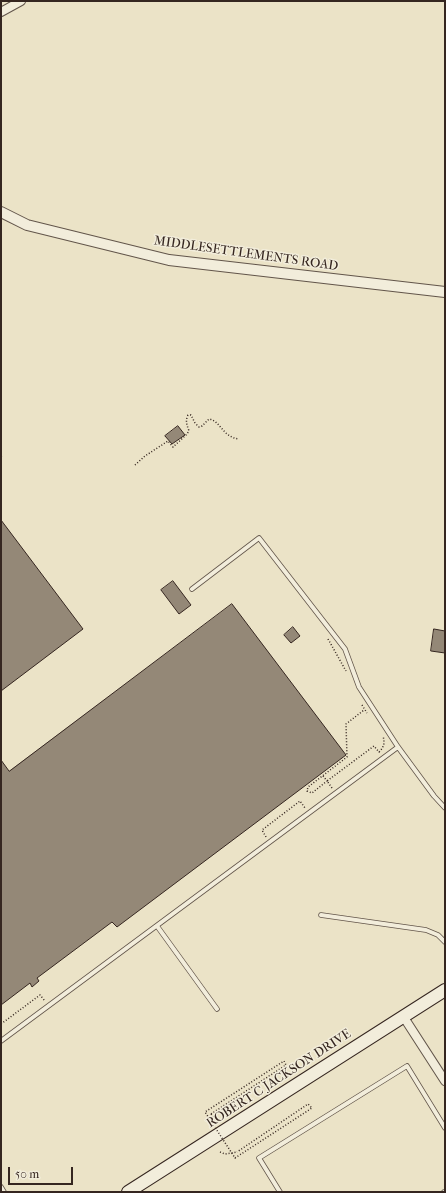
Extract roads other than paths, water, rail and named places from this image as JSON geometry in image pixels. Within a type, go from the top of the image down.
[{"type":"main road","name":"ROBERT C JACKSON DRIVE","points":[[128,1192],[445,990]]},
{"type":"street","points":[[1,12],[21,1]]},
{"type":"street","name":"MIDDLESETTLEMENTS ROAD","points":[[1,212],[27,225],[169,260],[445,292]]},
{"type":"street","points":[[403,1016],[445,1081]]},
{"type":"lane","points":[[192,589],[259,538],[345,649],[359,687],[398,747],[434,796],[445,808]]},
{"type":"lane","points":[[1,1042],[398,747]]},
{"type":"lane","points":[[322,915],[426,930],[438,935],[445,942]]},
{"type":"lane","points":[[157,926],[217,1009]]},
{"type":"lane","points":[[280,1192],[259,1158],[408,1066],[445,1128]]},
{"type":"lane","points":[[1,1187],[4,1192]]}]
